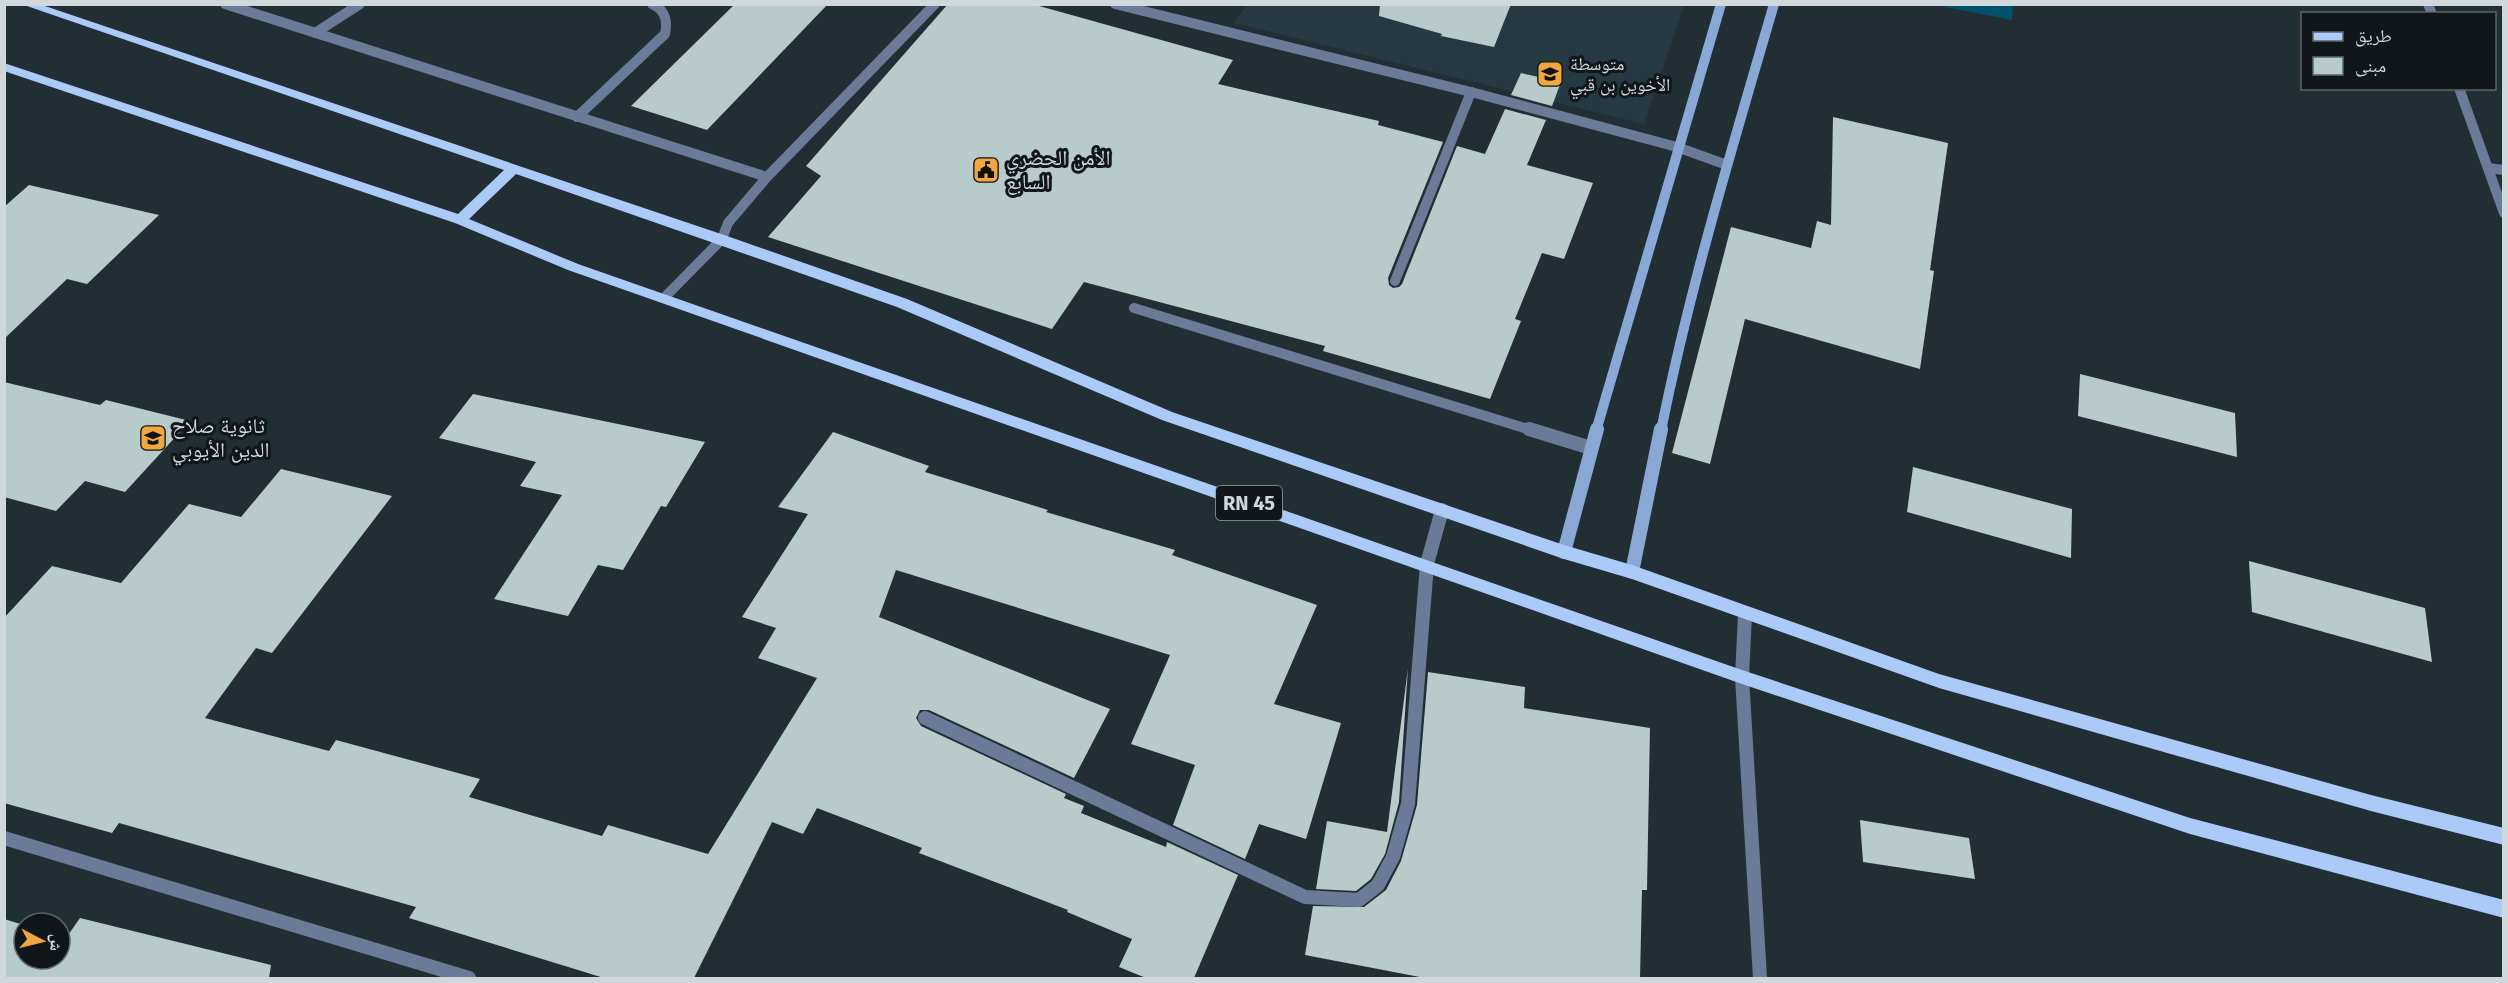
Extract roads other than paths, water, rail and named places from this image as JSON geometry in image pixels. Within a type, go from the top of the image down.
[{"type":"main road","name":"RN 45","points":[[26,4],[211,69],[722,239],[902,303],[1167,416],[1564,552],[1632,572],[1939,681],[2371,803],[2504,837]]},
{"type":"main road","points":[[1564,552],[1590,448],[1721,4]]},
{"type":"main road","points":[[1632,572],[1674,364],[1727,165],[1774,4]]},
{"type":"main road","name":"RN 45","points":[[4,67],[460,220],[573,267],[1426,564],[1742,677],[2190,826],[2504,909]]},
{"type":"main road","points":[[460,220],[514,168]]},
{"type":"street","points":[[225,4],[767,177]]},
{"type":"street","points":[[315,33],[360,4]]},
{"type":"street","points":[[577,117],[665,34],[668,25],[665,16],[659,7],[652,4]]},
{"type":"street","points":[[664,298],[722,239],[728,223],[767,177],[935,4]]},
{"type":"street","points":[[1115,4],[1472,92],[1677,147],[1727,165]]},
{"type":"street","points":[[2460,90],[2504,213]]},
{"type":"street","points":[[1395,281],[1472,92]]},
{"type":"street","points":[[2488,168],[2504,170]]},
{"type":"street","points":[[1134,308],[1590,448]]},
{"type":"street","points":[[924,718],[1305,897],[1359,900],[1378,885],[1393,857],[1408,804],[1426,564],[1442,510]]},
{"type":"street","points":[[1745,614],[1742,677],[1760,978]]},
{"type":"street","points":[[4,838],[469,978]]},
{"type":"place","name":"متوسطة الأخوين بن قبي","points":[[1550,74]]},
{"type":"place","name":"الأمن الحضري السابع","points":[[986,170]]},
{"type":"place","name":"ثانوية صلاح الدين الأيوبي","points":[[153,438]]}]
